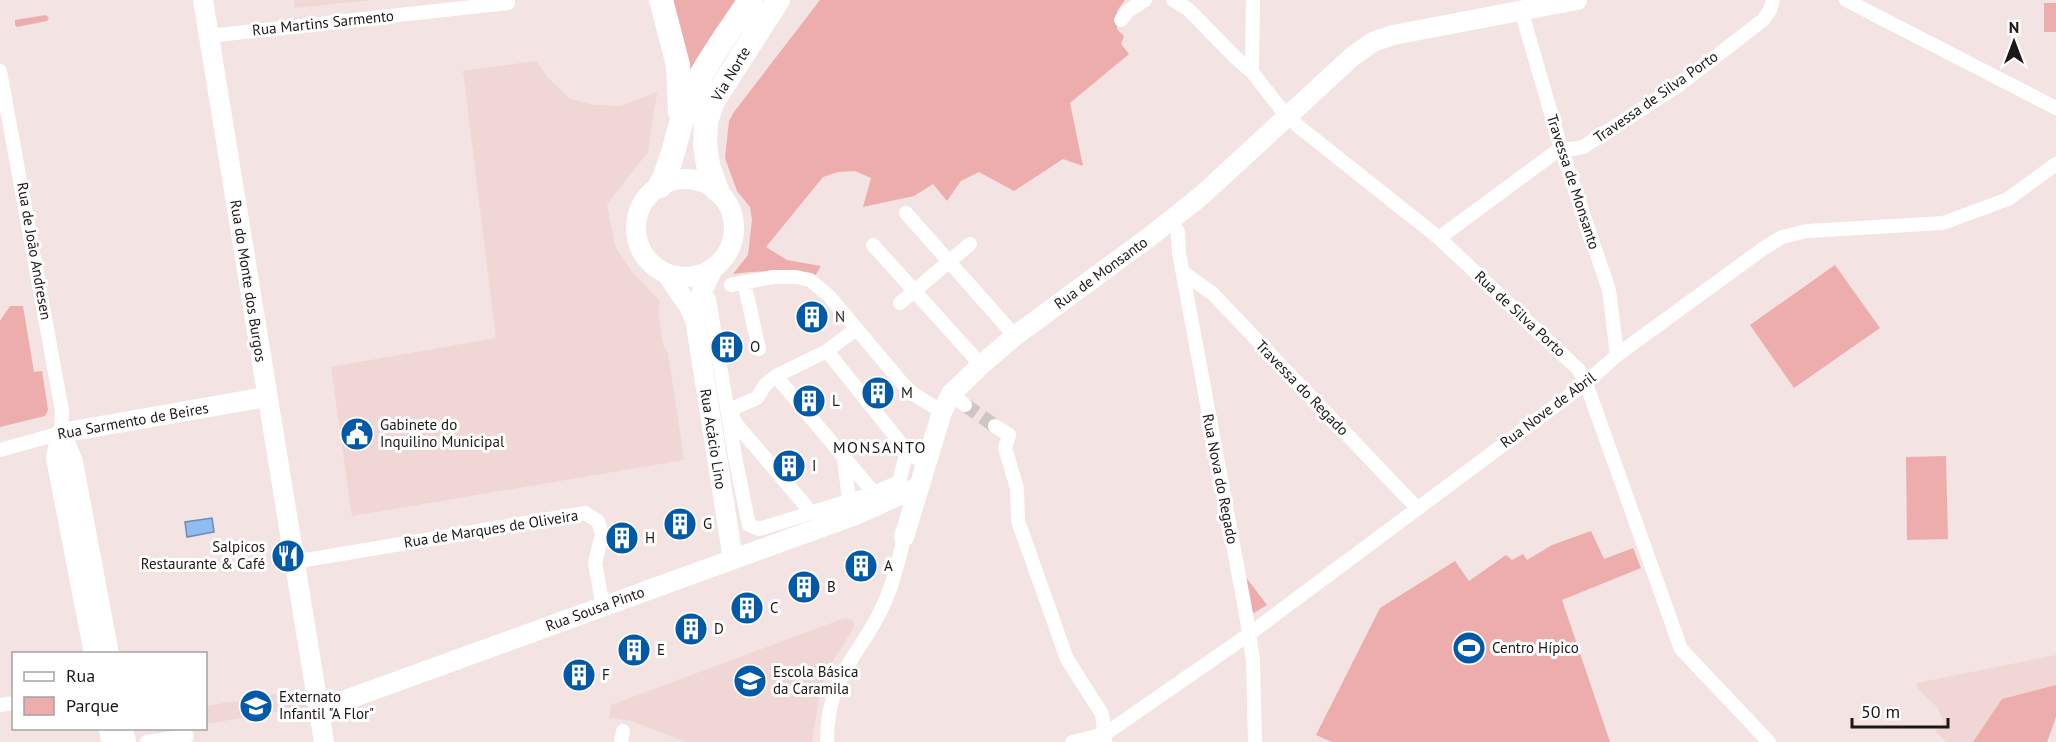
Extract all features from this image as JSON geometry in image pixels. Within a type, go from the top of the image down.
[{"type":"highway","points":[[662,0],[678,65],[680,121]]},
{"type":"highway","name":"Via Norte","points":[[660,186],[669,168],[680,121],[694,89],[750,0]]},
{"type":"highway","name":"Via Norte","points":[[717,190],[708,165],[705,122],[713,101],[778,0]]},
{"type":"main road","name":"Rua do Monte dos Burgos","points":[[203,0],[266,398],[324,742]]},
{"type":"main road","name":"Rua de Monsanto","points":[[904,537],[942,412],[958,400],[981,365],[1015,336],[1201,196],[1353,56],[1373,42],[1393,35],[1577,0]]},
{"type":"main road","points":[[689,179],[704,182],[717,190],[727,201],[734,216],[735,231],[732,247],[724,260],[712,271],[686,278],[668,276],[657,269],[645,258],[638,243],[635,227],[639,211],[647,196],[660,186],[674,180],[689,179]]},
{"type":"main road","name":"Rua Acácio Lino","points":[[695,319],[702,291],[712,271]]},
{"type":"main road","name":"Rua Acácio Lino","points":[[668,276],[695,319],[733,559]]},
{"type":"main road","name":"Rua Sarmento de Beires","points":[[61,433],[266,398]]},
{"type":"main road","points":[[61,433],[56,458],[94,652]]},
{"type":"main road","points":[[61,433],[73,462],[109,652]]},
{"type":"main road","name":"Rua Sousa Pinto","points":[[318,710],[733,559],[873,501],[918,487]]},
{"type":"main road","points":[[873,501],[892,510],[900,520],[904,537]]},
{"type":"street","points":[[1121,20],[1128,11],[1145,0]]},
{"type":"street","name":"Rua de Silva Porto","points":[[1173,0],[1188,9],[1252,72],[1288,117],[1439,238],[1578,369],[1586,382],[1681,649],[1769,742]]},
{"type":"street","points":[[1252,72],[1253,0]]},
{"type":"street","name":"Travessa de Silva Porto","points":[[1439,238],[1561,148],[1583,147],[1679,84],[1763,20],[1773,0]]},
{"type":"street","points":[[1846,0],[2056,108]]},
{"type":"street","name":"Rua Martins Sarmento","points":[[208,36],[508,3]]},
{"type":"street","name":"Travessa de Monsanto","points":[[1521,10],[1561,148],[1609,290],[1617,355]]},
{"type":"street","name":"Rua de João Andresen","points":[[0,70],[61,405],[61,433]]},
{"type":"street","name":"Rua Nove de Abril","points":[[1072,742],[1105,738],[1248,635],[1586,382],[1617,355],[1782,237],[1807,231],[1943,223],[2008,200],[2056,164]]},
{"type":"street","points":[[906,213],[1015,336]]},
{"type":"street","name":"Rua Nova do Regado","points":[[1170,220],[1178,232],[1179,254],[1253,660],[1255,742]]},
{"type":"street","points":[[900,303],[970,244]]},
{"type":"street","points":[[873,245],[981,365]]},
{"type":"street","name":"Travessa do Regado","points":[[1184,273],[1213,294],[1417,508]]},
{"type":"street","points":[[759,349],[737,284],[773,276],[810,280],[829,296],[912,393],[942,412]]},
{"type":"street","points":[[709,299],[749,525],[759,529],[849,501],[873,501],[899,482],[907,451]]},
{"type":"street","points":[[729,410],[757,398],[765,385],[776,376],[827,351],[856,329]]},
{"type":"street","points":[[827,351],[907,451],[925,464]]},
{"type":"street","points":[[776,376],[844,458],[873,501]]},
{"type":"street","points":[[729,410],[737,425],[812,512]]},
{"type":"street","points":[[995,426],[1009,435],[1005,448],[1017,488],[1018,521],[1067,659],[1102,714],[1105,738]]},
{"type":"street","name":"Rua Sarmento de Beires","points":[[0,450],[61,433]]},
{"type":"street","points":[[844,458],[849,501]]},
{"type":"street","name":"Rua de Marques de Oliveira","points":[[294,562],[585,513],[598,521],[602,534],[595,563],[603,607]]},
{"type":"street","name":"Rua de Monsanto","points":[[827,742],[830,710],[839,679],[878,616],[888,593],[904,537]]},
{"type":"street","points":[[147,742],[187,736]]},
{"type":"shaded area","points":[[294,0],[371,0],[294,8]]},
{"type":"shaded area","points":[[536,61],[549,79],[570,99],[594,105],[620,106],[657,92],[648,152],[607,204],[615,246],[632,272],[660,301],[658,313],[663,345],[668,353],[684,460],[352,516],[331,367],[496,338],[463,71]]},
{"type":"shaded area","name":"Escola Básica da Caramila","points":[[845,618],[853,620],[854,627],[827,671],[820,690],[812,742],[685,742],[632,721],[609,718],[611,705]]},
{"type":"shaded area","points":[[2056,655],[2056,717],[2047,742],[1947,742],[1935,732],[1944,723],[1937,707],[1917,688],[1917,683]]},
{"type":"shaded area","name":"Externato Infantil \"A Flor\"","points":[[303,690],[306,707],[207,724],[207,706]]},
{"type":"green space","points":[[669,0],[737,0],[686,90]]},
{"type":"green space","points":[[820,0],[1125,0],[1117,11],[1117,29],[1124,36],[1121,44],[1129,54],[1070,103],[1083,166],[1063,159],[1014,191],[979,172],[961,181],[947,201],[933,184],[914,196],[863,207],[871,178],[855,171],[838,172],[823,177],[766,247],[787,260],[821,266],[815,276],[774,272],[733,274],[748,255],[752,220],[750,207],[737,191],[725,158],[729,121]]},
{"type":"green space","points":[[2044,3],[2056,3],[2056,32],[2044,32]]},
{"type":"green space","points":[[46,15],[49,18],[47,21],[17,27],[15,25],[15,20]]},
{"type":"green space","points":[[1835,265],[1880,328],[1794,388],[1750,325]]},
{"type":"green space","points":[[10,306],[23,306],[34,372],[42,371],[48,410],[45,416],[0,427],[0,321]]},
{"type":"green space","points":[[1946,456],[1948,539],[1907,540],[1906,457]]},
{"type":"green space","name":"Centro Hípico","points":[[1591,531],[1604,559],[1633,548],[1641,568],[1562,600],[1610,742],[1332,742],[1316,735],[1380,608],[1455,561],[1469,581],[1506,555],[1512,560],[1523,554],[1527,560],[1552,545]]},
{"type":"green space","points":[[1245,576],[1267,605],[1254,613],[1251,611]]},
{"type":"green space","points":[[2056,685],[2056,717],[2047,742],[1973,742],[2002,699]]},
{"type":"water","points":[[212,518],[214,532],[187,537],[185,522]]},
{"type":"tunnel","points":[[965,405],[995,426]]},
{"type":"place","name":"N","points":[[812,317]]},
{"type":"place","name":"O","points":[[727,347]]},
{"type":"place","name":"M","points":[[878,393]]},
{"type":"place","name":"L","points":[[809,401]]},
{"type":"place","name":"Gabinete do Inquilino Municipal","points":[[357,434]]},
{"type":"place","name":"I","points":[[789,466]]},
{"type":"place","name":"G","points":[[680,524]]},
{"type":"place","name":"H","points":[[622,538]]},
{"type":"place","name":"Salpicos Restaurante & Café","points":[[288,556]]},
{"type":"place","name":"A","points":[[861,566]]},
{"type":"place","name":"B","points":[[804,587]]},
{"type":"place","name":"C","points":[[747,608]]},
{"type":"place","name":"D","points":[[691,629]]},
{"type":"place","name":"Centro Hípico","points":[[1469,648]]},
{"type":"place","name":"E","points":[[634,650]]},
{"type":"place","name":"F","points":[[579,675]]},
{"type":"place","name":"Escola Básica da Caramila","points":[[750,681]]},
{"type":"place","name":"Externato Infantil \"A Flor\"","points":[[256,706]]},
{"type":"district","name":"MONSANTO","points":[[880,447]]}]
